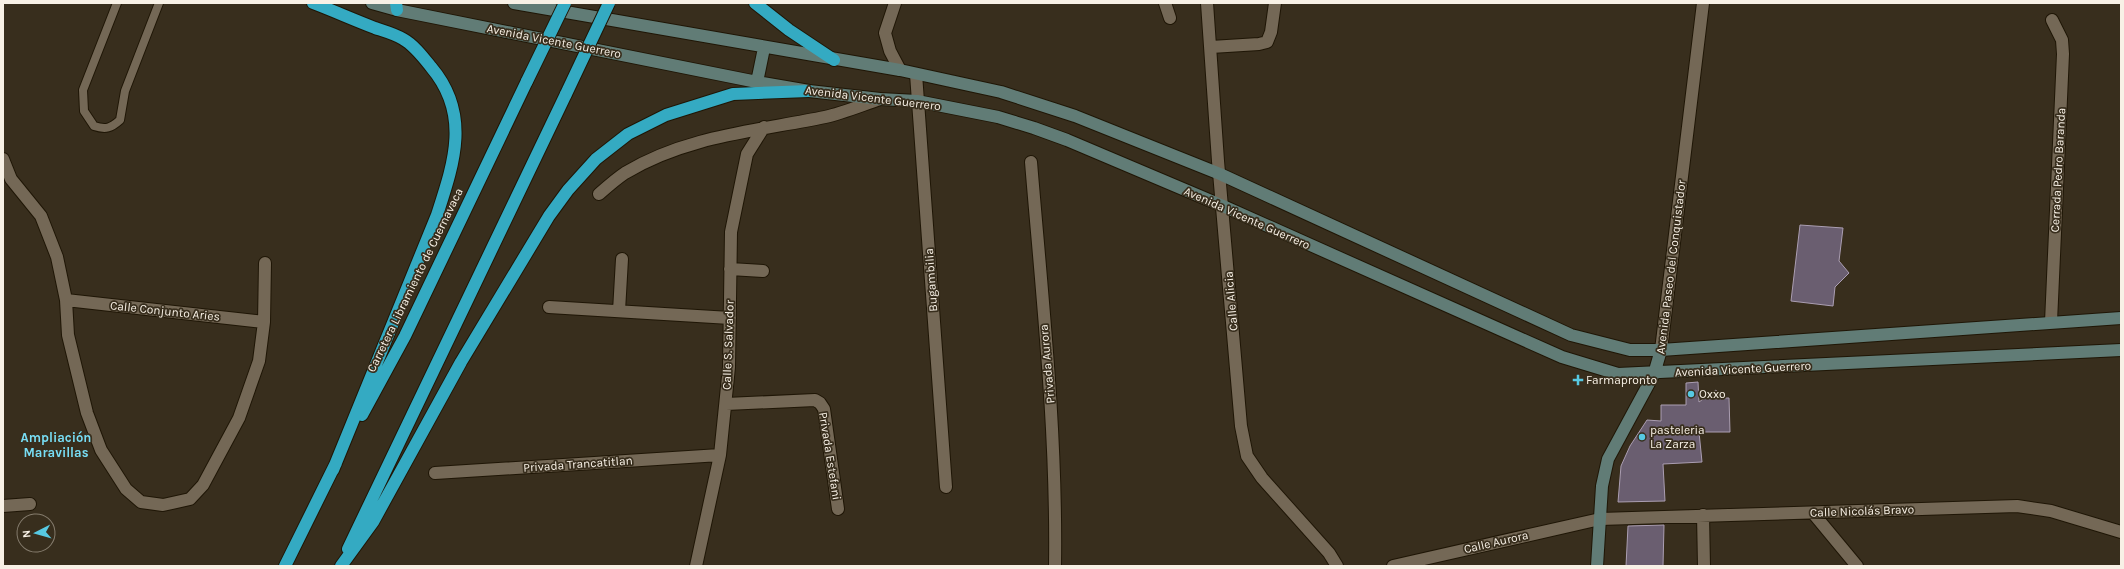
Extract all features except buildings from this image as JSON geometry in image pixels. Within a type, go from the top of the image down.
[{"type":"highway","points":[[313,3],[403,39],[423,57],[438,74],[449,94],[457,124],[455,147],[449,177],[437,215],[333,470]]},
{"type":"highway","name":"Carretera Libramiento de Cuernavaca","points":[[284,566],[333,470],[405,336],[565,3]]},
{"type":"highway","points":[[340,566],[610,3]]},
{"type":"highway","points":[[755,3],[789,30],[834,60]]},
{"type":"highway","points":[[340,566],[373,522],[461,362],[549,216],[568,190],[596,159],[628,134],[666,115],[733,94],[809,91]]},
{"type":"main road","name":"Avenida Vicente Guerrero","points":[[372,3],[397,6],[757,82],[809,91],[880,99],[917,101],[998,117],[1067,140],[1223,206],[1562,357],[1618,374],[1654,374],[2121,350]]},
{"type":"main road","name":"Avenida Vicente Guerrero","points":[[514,3],[764,48],[900,70],[1001,92],[1075,116],[1220,174],[1571,335],[1630,350],[1661,350],[2121,318]]},
{"type":"main road","points":[[757,82],[764,48]]},
{"type":"main road","name":"Avenida Paseo del Conquistador","points":[[1597,566],[1602,486],[1608,459],[1654,374],[1661,350]]},
{"type":"street","points":[[895,3],[886,33],[890,51],[900,70]]},
{"type":"street","points":[[1165,3],[1170,18]]},
{"type":"street","name":"Calle Alicia","points":[[1207,3],[1242,426],[1247,456],[1262,478],[1329,554],[1337,566]]},
{"type":"street","points":[[1211,47],[1259,44],[1267,42],[1271,32],[1275,3]]},
{"type":"street","name":"Avenida Paseo del Conquistador","points":[[1661,350],[1703,3]]},
{"type":"street","name":"Cerrada Pedro Baranda","points":[[2051,322],[2063,54],[2062,40],[2052,20]]},
{"type":"street","name":"Bugambilia","points":[[916,74],[946,487]]},
{"type":"street","points":[[599,194],[625,173],[692,143],[764,127],[826,116],[880,99]]},
{"type":"street","name":"Calle S. Salvador","points":[[696,566],[720,455],[726,404],[730,318],[731,232],[747,154],[764,127]]},
{"type":"street","points":[[3,159],[11,179],[41,216],[57,256],[66,300],[68,335],[87,413],[101,450],[126,489],[141,502],[163,505],[190,499],[203,484],[239,418],[260,361],[264,322],[266,263]]},
{"type":"street","name":"Privada Aurora","points":[[1030,162],[1053,433],[1056,509],[1055,566]]},
{"type":"street","points":[[619,311],[622,259]]},
{"type":"street","points":[[730,269],[763,271]]},
{"type":"street","name":"Calle Conjunto Aries","points":[[66,300],[264,322]]},
{"type":"street","points":[[549,307],[730,318]]},
{"type":"street","name":"Privada Estefani","points":[[726,404],[815,400],[820,403],[824,410],[838,509]]},
{"type":"street","name":"Privada Trancatitlan","points":[[435,473],[720,455]]},
{"type":"street","points":[[3,506],[30,504]]},
{"type":"street","name":"Calle Nicolás Bravo","points":[[1600,518],[2017,506],[2051,511],[2121,532]]},
{"type":"street","points":[[1813,513],[1858,566]]},
{"type":"street","points":[[1703,515],[1704,566]]},
{"type":"street","name":"Calle Aurora","points":[[1393,566],[1600,518]]},
{"type":"lane","points":[[117,3],[83,90],[84,111],[94,126],[102,128],[110,128],[120,120],[125,91],[159,3]]},
{"type":"place","name":"Farmapronto","points":[[1578,380]]},
{"type":"place","name":"Oxxo","points":[[1691,394]]},
{"type":"place","name":"pasteleria La Zarza","points":[[1642,437]]},
{"type":"district","name":"Ampliación Maravillas","points":[[56,444]]}]
